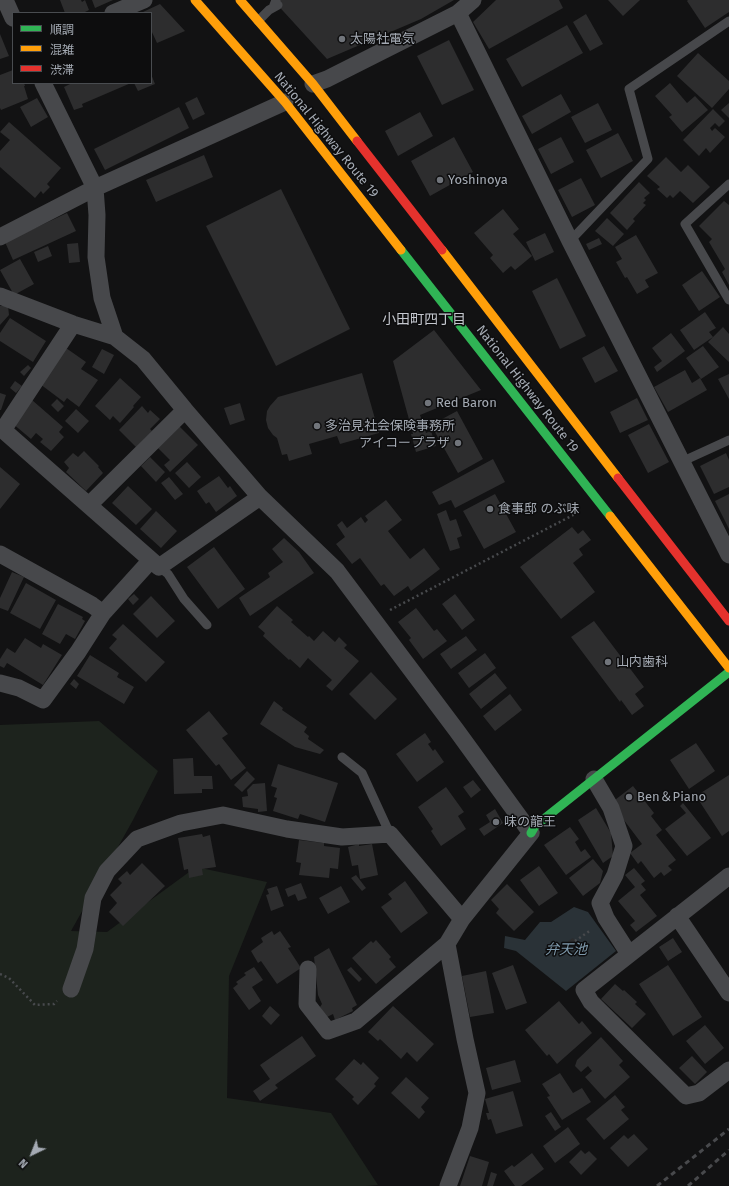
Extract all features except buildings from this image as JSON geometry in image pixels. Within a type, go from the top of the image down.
[{"type":"main road","name":"National Highway Route 19","points":[[195,0],[285,102],[729,668]]},
{"type":"main road","name":"National Highway Route 19","points":[[240,0],[313,84],[729,621]]},
{"type":"main road","points":[[531,833],[535,826],[729,672]]},
{"type":"street","points":[[5,0],[12,16]]},
{"type":"street","points":[[115,12],[144,0]]},
{"type":"street","points":[[313,84],[327,79],[458,13],[473,0]]},
{"type":"street","points":[[458,13],[570,241],[729,554]]},
{"type":"street","points":[[44,84],[95,188],[97,215],[96,257],[102,298],[115,337]]},
{"type":"street","points":[[0,237],[95,188],[285,102]]},
{"type":"street","points":[[0,296],[73,324],[115,337],[143,359],[260,497],[337,571],[457,731],[531,833],[462,919],[447,944],[356,1021],[328,1031],[307,1004],[308,969]]},
{"type":"street","points":[[73,324],[1,429],[155,563]]},
{"type":"street","points":[[89,505],[185,410]]},
{"type":"street","points":[[0,683],[19,688],[43,700],[78,652],[103,613],[155,563],[260,497]]},
{"type":"street","points":[[0,554],[92,605],[103,613]]},
{"type":"street","points":[[594,779],[611,808],[624,846],[615,875],[600,903],[606,918],[629,954]]},
{"type":"street","points":[[71,989],[85,949],[93,898],[107,871],[137,839],[181,823],[223,815],[287,829],[342,837],[390,834],[462,919]]},
{"type":"street","points":[[729,876],[584,990],[591,1002],[686,1096],[699,1093],[729,1070]]},
{"type":"street","points":[[678,916],[729,992]]},
{"type":"street","points":[[447,944],[477,1093],[470,1128],[448,1186]]},
{"type":"lane","points":[[258,21],[269,10],[278,5],[274,5],[276,0]]},
{"type":"lane","points":[[570,241],[648,159],[629,89],[729,21]]},
{"type":"lane","points":[[729,184],[685,224],[729,300]]},
{"type":"lane","points":[[681,462],[729,440]]},
{"type":"lane","points":[[155,563],[168,574],[184,599],[207,625]]},
{"type":"lane","points":[[342,757],[362,773],[390,834]]},
{"type":"path","points":[[373,619],[581,511]]},
{"type":"path","points":[[575,941],[594,928]]},
{"type":"path","points":[[0,974],[9,978],[35,1005],[54,1004],[71,989]]},
{"type":"shaded area","points":[[99,721],[158,771],[133,820],[71,931],[107,932],[196,867],[267,882],[229,976],[227,1098],[331,1113],[378,1185],[0,1186],[0,725]]},
{"type":"water","name":"弁天池","points":[[574,907],[588,912],[616,951],[566,991],[516,951],[504,948],[505,936],[525,940],[540,922],[551,922]]},
{"type":"railway","points":[[657,1186],[729,1129]]},
{"type":"railway","points":[[688,1186],[729,1150]]},
{"type":"traffic: fast","points":[[401,250],[610,516]]},
{"type":"traffic: fast","points":[[531,833],[535,826],[729,672]]},
{"type":"traffic: slow","points":[[195,0],[285,102],[401,250]]},
{"type":"traffic: slow","points":[[240,0],[313,84],[357,141]]},
{"type":"traffic: slow","points":[[442,250],[618,478]]},
{"type":"traffic: slow","points":[[610,516],[729,668]]},
{"type":"traffic: jam","points":[[357,141],[442,250]]},
{"type":"traffic: jam","points":[[618,478],[729,621]]},
{"type":"place","name":"太陽社電気","points":[[342,39]]},
{"type":"place","name":"Yoshinoya","points":[[440,180]]},
{"type":"place","name":"Red Baron","points":[[428,403]]},
{"type":"place","name":"多治見社会保険事務所","points":[[317,426]]},
{"type":"place","name":"アイコープラザ","points":[[458,443]]},
{"type":"place","name":"食事邸 のぶ味","points":[[490,509]]},
{"type":"place","name":"山内歯科","points":[[608,662]]},
{"type":"place","name":"Ben＆Piano","points":[[629,797]]},
{"type":"place","name":"味の龍王","points":[[496,822]]},
{"type":"district","name":"小田町四丁目","points":[[424,320]]}]
